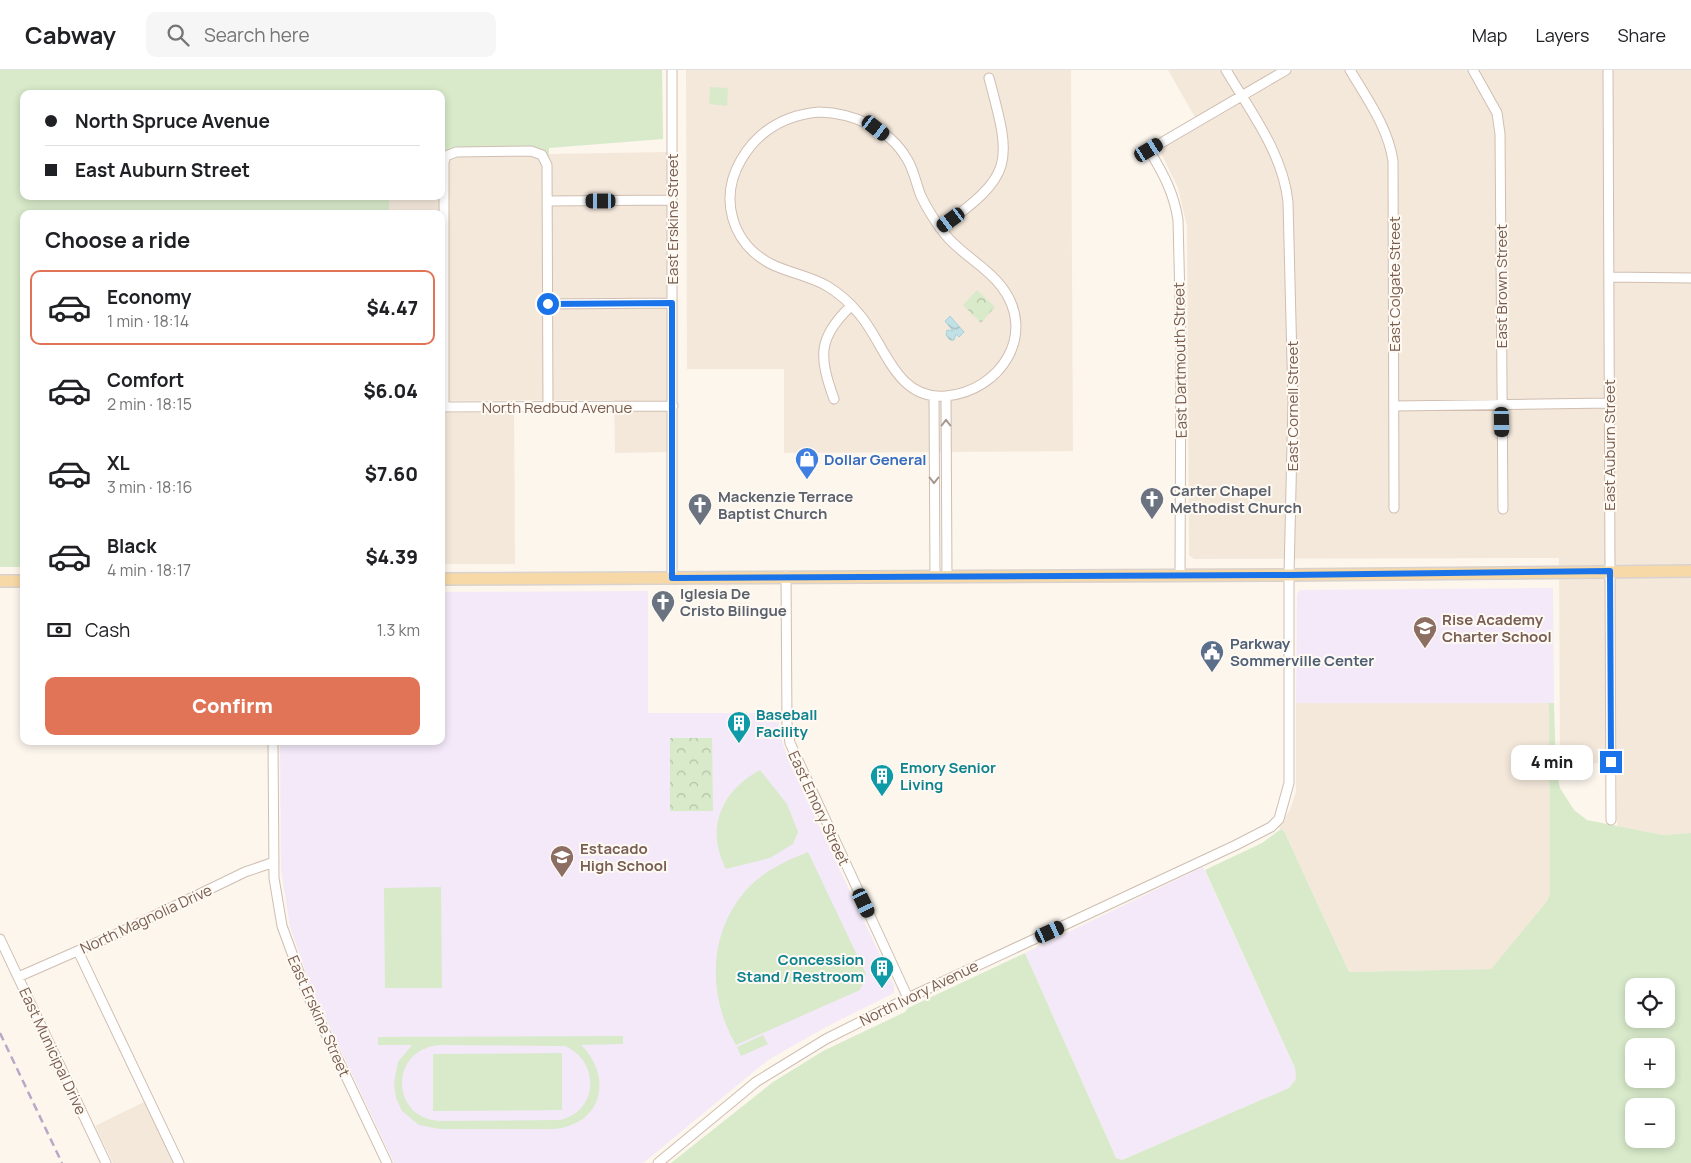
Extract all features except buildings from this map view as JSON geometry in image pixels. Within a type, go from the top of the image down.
[{"type":"main road","points":[[445,579],[786,576],[1180,576],[1691,570]]},
{"type":"main road","points":[[0,581],[20,581]]},
{"type":"street","name":"East Erskine Street","points":[[672,70],[672,578]]},
{"type":"street","name":"East Cornell Street","points":[[1203,860],[1270,827],[1279,819],[1289,783],[1289,575],[1294,401],[1287,191],[1276,156],[1226,70]]},
{"type":"street","points":[[1242,96],[1286,70]]},
{"type":"street","name":"East Colgate Street","points":[[1350,70],[1382,124],[1388,137],[1393,161],[1394,508]]},
{"type":"street","name":"East Brown Street","points":[[1473,70],[1497,113],[1500,134],[1503,509]]},
{"type":"street","name":"East Auburn Street","points":[[1608,70],[1611,820]]},
{"type":"street","points":[[940,228],[982,196],[998,175],[1004,161],[1004,137],[989,78]]},
{"type":"street","name":"East Dartmouth Street","points":[[1180,576],[1181,341],[1178,220],[1176,202],[1149,150],[1242,96]]},
{"type":"street","points":[[806,113],[840,114],[863,121],[888,137],[906,158],[921,195],[940,228],[960,252],[1002,286],[1011,306],[1015,326],[1012,350],[997,374],[974,390],[946,396],[934,396],[910,385],[895,373],[871,330],[851,306],[830,287],[764,260],[737,232],[730,213],[731,188],[738,166],[756,138],[774,125],[806,113]]},
{"type":"street","points":[[445,160],[446,156],[456,152],[531,151],[542,155],[547,165],[548,407]]},
{"type":"street","points":[[547,201],[672,200]]},
{"type":"street","points":[[1609,277],[1691,278]]},
{"type":"street","points":[[548,304],[672,303]]},
{"type":"street","points":[[834,399],[824,368],[825,342],[834,322],[851,306]]},
{"type":"street","points":[[934,396],[934,577]]},
{"type":"street","points":[[946,396],[947,577]]},
{"type":"street","points":[[1395,406],[1609,404]]},
{"type":"street","name":"North Redbud Avenue","points":[[445,407],[673,406]]},
{"type":"street","name":"East Emory Street","points":[[786,576],[787,724],[790,743],[908,998]]},
{"type":"street","name":"East Erskine Street","points":[[273,745],[274,862],[277,901],[296,968],[387,1163]]},
{"type":"street","name":"North Ivory Avenue","points":[[658,1163],[734,1099],[777,1067],[826,1038],[1203,860]]},
{"type":"street","name":"North Magnolia Drive","points":[[18,977],[78,951],[244,872],[274,862]]},
{"type":"street","name":"East Municipal Drive","points":[[0,939],[106,1163]]},
{"type":"street","points":[[78,951],[179,1163]]},
{"type":"shaded area","points":[[686,70],[1071,70],[1073,451],[784,453],[784,369],[687,369]]},
{"type":"shaded area","points":[[1168,70],[1691,70],[1691,833],[1663,835],[1617,826],[1617,763],[1560,764],[1559,558],[1194,559],[1189,555],[1187,226],[1178,188],[1161,153],[1164,147],[1200,126]]},
{"type":"shaded area","points":[[667,152],[668,452],[615,453],[614,400],[445,401],[445,210],[389,210],[389,200],[445,200],[445,156]]},
{"type":"shaded area","points":[[514,412],[515,564],[445,564],[445,413]]},
{"type":"shaded area","name":"Rise Academy Charter School","points":[[1553,588],[1554,703],[1296,703],[1297,594],[1300,590]]},
{"type":"shaded area","name":"Estacado High School","points":[[648,591],[648,713],[778,713],[780,735],[789,762],[894,985],[894,993],[826,1027],[768,1060],[643,1163],[394,1163],[311,987],[290,927],[281,870],[280,745],[445,745],[445,592]]},
{"type":"shaded area","points":[[1296,703],[1549,703],[1550,893],[1547,901],[1491,969],[1349,972],[1284,831],[1278,827],[1290,810],[1296,792]]},
{"type":"shaded area","points":[[1203,867],[1295,1068],[1296,1079],[1289,1088],[1122,1160],[1116,1158],[1025,953]]},
{"type":"shaded area","points":[[148,1100],[178,1163],[113,1163],[95,1126]]},
{"type":"green space","points":[[0,70],[662,70],[663,139],[549,148],[549,156],[445,156],[445,90],[20,90],[20,200],[389,200],[389,210],[20,210],[20,567],[0,567]]},
{"type":"green space","points":[[710,87],[728,88],[727,106],[709,104]]},
{"type":"green space","points":[[977,290],[995,307],[981,323],[963,305]]},
{"type":"green space","points":[[1549,703],[1554,703],[1556,770],[1560,788],[1574,810],[1587,820],[1663,835],[1691,833],[1691,1163],[671,1163],[773,1082],[823,1051],[905,1012],[908,1008],[1025,953],[1116,1158],[1122,1160],[1289,1088],[1296,1079],[1295,1068],[1205,870],[1262,843],[1281,829],[1284,831],[1349,972],[1491,969],[1547,901],[1550,893]]},
{"type":"green space","points":[[670,738],[712,738],[713,811],[670,811]]},
{"type":"green space","points":[[760,770],[787,804],[798,832],[793,844],[770,858],[726,869],[717,840],[720,812],[735,789]]},
{"type":"green space","points":[[808,852],[866,974],[860,990],[736,1045],[726,1025],[716,983],[716,962],[720,940],[727,920],[737,901],[752,884],[778,865]]},
{"type":"green space","points":[[441,887],[442,988],[385,988],[384,888]]},
{"type":"green space","points":[[763,1035],[768,1044],[741,1056],[737,1047]]},
{"type":"green space","points":[[623,1036],[623,1044],[581,1045],[591,1057],[597,1071],[598,1097],[593,1109],[583,1119],[571,1126],[554,1129],[440,1129],[419,1125],[402,1111],[396,1098],[394,1083],[398,1062],[412,1045],[378,1045],[378,1037]],"holes":[[[439,1045],[565,1046],[577,1053],[585,1063],[589,1074],[590,1086],[588,1097],[582,1107],[573,1115],[560,1120],[440,1121],[424,1117],[412,1109],[405,1097],[402,1084],[404,1070],[411,1059],[423,1050]]]},
{"type":"green space","points":[[562,1053],[562,1110],[433,1111],[433,1054]]},
{"type":"water","points":[[950,316],[964,332],[959,337],[956,334],[954,340],[950,340],[946,335],[947,330],[953,331],[945,321]]},
{"type":"railway","points":[[0,1033],[62,1163]]},
{"type":"place","name":"Dollar General","points":[[807,480]]},
{"type":"place","name":"Carter Chapel Methodist Church","points":[[1152,520]]},
{"type":"place","name":"Mackenzie Terrace Baptist Church","points":[[700,526]]},
{"type":"place","name":"Iglesia De Cristo Bilingue","points":[[663,623]]},
{"type":"place","name":"Rise Academy Charter School","points":[[1425,649]]},
{"type":"place","name":"Parkway Sommerville Center","points":[[1212,673]]},
{"type":"place","name":"Baseball Facility","points":[[739,744]]},
{"type":"place","name":"Emory Senior Living","points":[[882,797]]},
{"type":"place","name":"Estacado High School","points":[[562,878]]},
{"type":"place","name":"Concession Stand / Restroom","points":[[882,989]]},
{"type":"route","points":[[548,304],[672,303],[672,578],[1289,575],[1610,571],[1611,762]]}]
